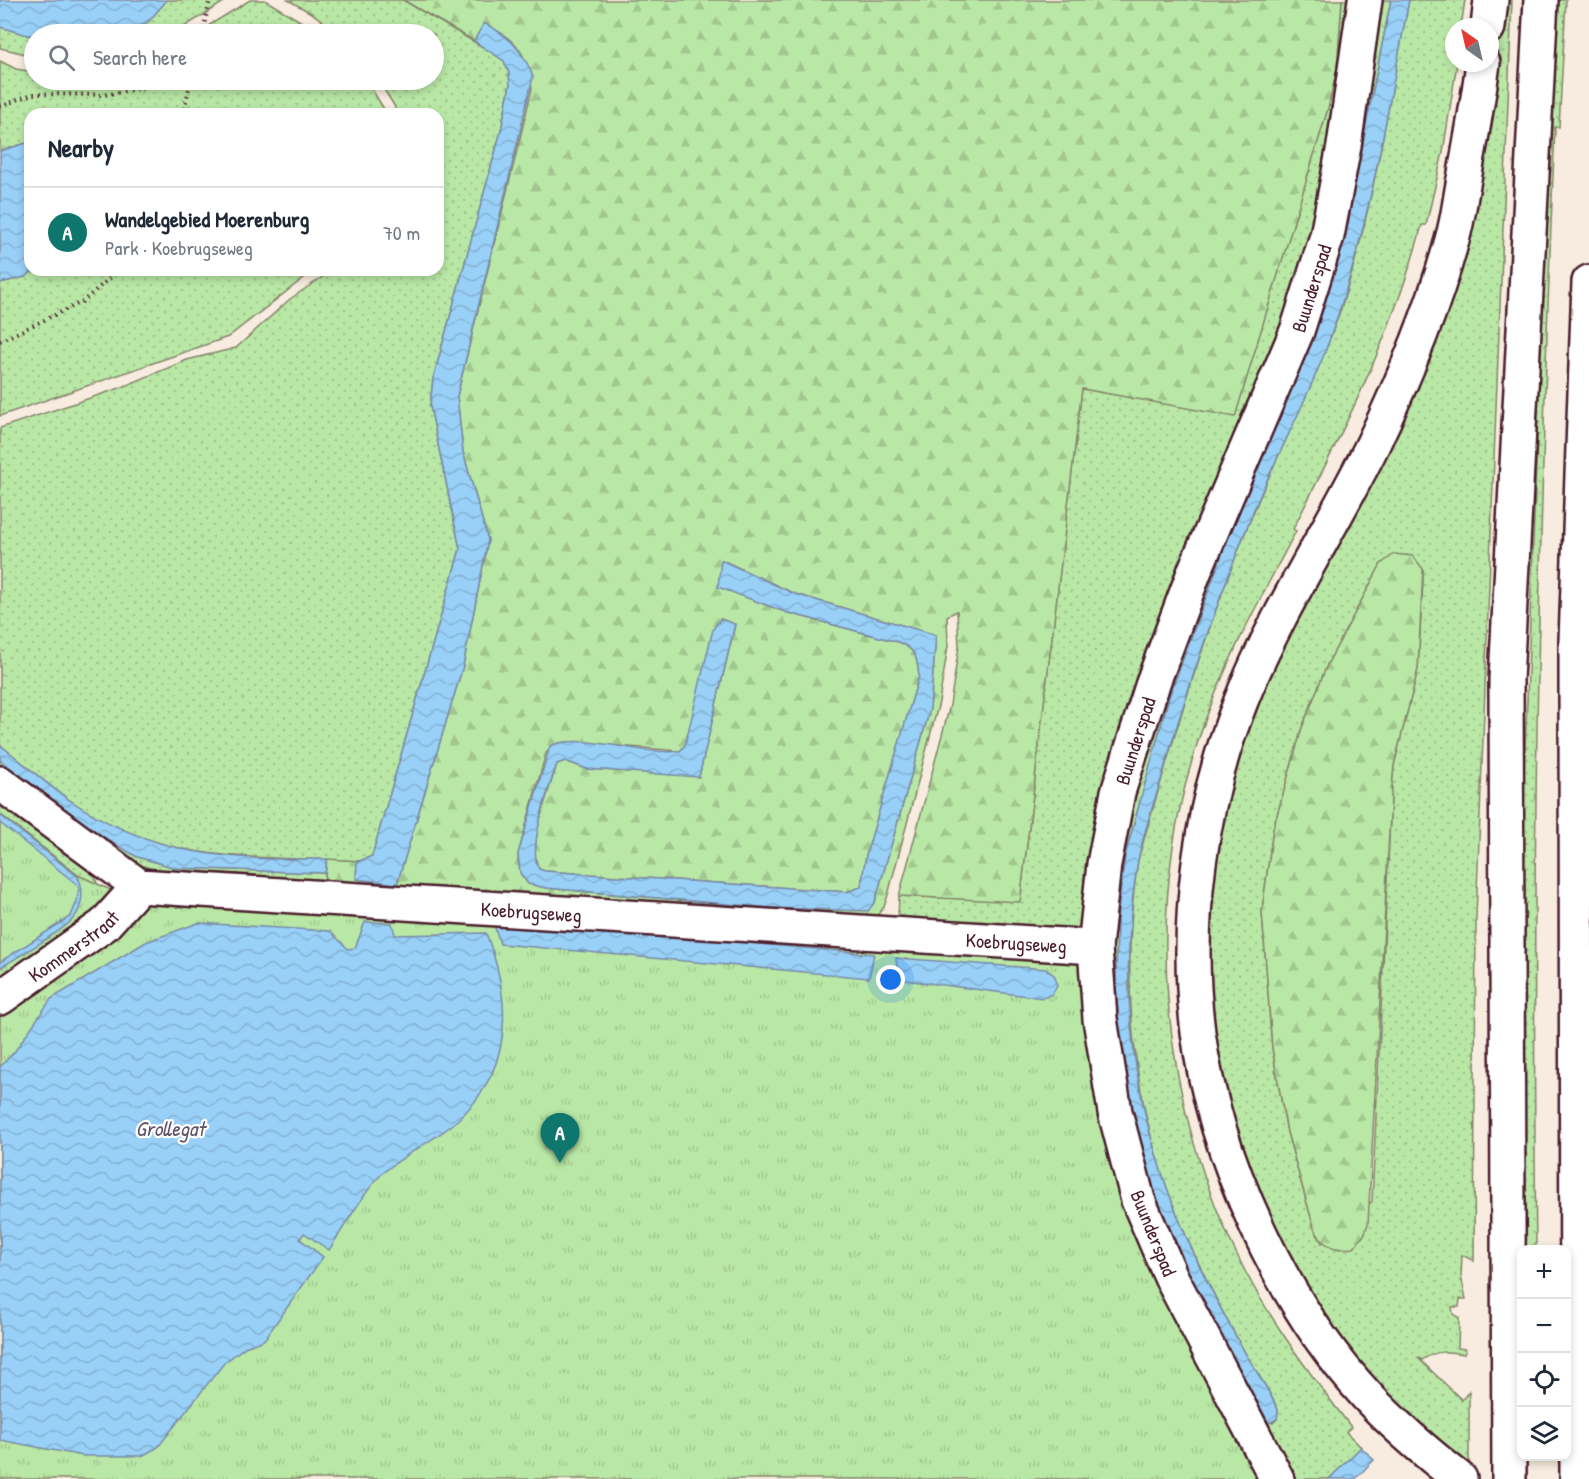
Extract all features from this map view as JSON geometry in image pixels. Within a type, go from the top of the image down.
[{"type":"main road","name":"Buunderspad","points":[[1277,1479],[1171,1277],[1138,1200],[1114,1112],[1101,1019],[1095,947],[1104,864],[1118,792],[1154,680],[1196,570],[1297,331],[1327,236],[1344,146],[1365,0]]},
{"type":"main road","points":[[1489,18],[1491,0]]},
{"type":"main road","points":[[1509,1479],[1506,680],[1541,0]]},
{"type":"main road","points":[[1460,1479],[1367,1397],[1334,1356],[1302,1310],[1250,1213],[1229,1155],[1209,1087],[1198,1032],[1195,939],[1203,833],[1230,730],[1263,651],[1372,444],[1402,381],[1430,308],[1453,238],[1481,72]]},
{"type":"main road","points":[[1577,1479],[1575,1362],[1576,641],[1589,282]]},
{"type":"main road","points":[[0,783],[139,886]]},
{"type":"main road","name":"Koebrugseweg","points":[[139,886],[1095,947]]},
{"type":"main road","name":"Kommerstraat","points":[[0,998],[104,925],[139,886]]},
{"type":"path","points":[[204,24],[210,0]]},
{"type":"path","points":[[0,108],[32,94],[104,95],[130,90]]},
{"type":"path","points":[[184,108],[189,90]]},
{"type":"path","points":[[0,341],[82,302],[112,276]]},
{"type":"green space","points":[[167,0],[227,0],[189,24],[145,24]]},
{"type":"green space","points":[[250,0],[265,0],[305,24],[211,24]]},
{"type":"green space","points":[[288,0],[403,0],[444,24],[326,24]]},
{"type":"green space","points":[[403,0],[1342,0],[1337,68],[1329,105],[1235,417],[1082,389],[1020,902],[899,896],[950,705],[959,646],[957,611],[947,616],[948,646],[939,702],[888,895],[884,907],[875,918],[324,884],[327,859],[360,861],[357,862],[356,879],[397,884],[463,666],[488,540],[463,452],[457,396],[532,89],[523,57],[505,36],[484,24],[474,41]],"holes":[[[722,560],[795,594],[936,635],[930,709],[875,902],[772,908],[546,888],[528,881],[519,868],[518,854],[546,753],[558,743],[568,742],[680,751],[685,746],[721,619],[735,625],[699,776],[587,769],[565,761],[557,764],[537,833],[535,847],[539,869],[847,892],[861,887],[866,856],[919,676],[917,664],[912,651],[898,642],[785,612],[719,587]]]},
{"type":"green space","points":[[1342,0],[1354,0],[1345,70],[1333,80],[1337,68]]},
{"type":"green space","points":[[1373,0],[1391,0],[1349,210],[1303,362],[1240,506],[1169,697],[1125,856],[1117,919],[1116,986],[1121,1056],[1142,1159],[1179,1257],[1265,1419],[1273,1423],[1277,1419],[1278,1410],[1246,1355],[1198,1262],[1177,1215],[1146,1116],[1131,1015],[1132,912],[1138,860],[1177,728],[1221,597],[1254,511],[1312,381],[1343,302],[1364,228],[1409,0],[1465,0],[1462,18],[1445,18],[1445,72],[1456,72],[1443,152],[1426,225],[1422,225],[1397,304],[1366,380],[1293,529],[1296,531],[1219,684],[1199,738],[1181,804],[1170,872],[1166,940],[1169,1009],[1178,1077],[1194,1143],[1217,1208],[1245,1271],[1281,1332],[1351,1427],[1346,1432],[1361,1447],[1329,1479],[1290,1479],[1201,1322],[1162,1240],[1146,1198],[1123,1117],[1116,1077],[1110,1037],[1106,956],[1112,876],[1127,806],[1171,664],[1203,575],[1226,517],[1304,341],[1313,315],[1335,238],[1356,120]]},
{"type":"green space","points":[[1503,0],[1512,0],[1476,917],[1474,1261],[1462,1255],[1461,1276],[1466,1299],[1460,1299],[1459,1307],[1452,1307],[1453,1314],[1459,1318],[1458,1348],[1466,1349],[1464,1354],[1442,1352],[1432,1354],[1422,1360],[1417,1357],[1462,1400],[1469,1391],[1469,1468],[1444,1448],[1366,1374],[1301,1286],[1243,1165],[1213,1044],[1207,914],[1229,778],[1264,681],[1366,483],[1493,72],[1499,72],[1499,31]],"holes":[[[1381,564],[1423,570],[1418,669],[1394,765],[1391,797],[1372,1201],[1322,1243],[1314,1228],[1287,1132],[1272,1048],[1262,911],[1273,829],[1302,728],[1327,665]]]},
{"type":"green space","points":[[1554,0],[1566,0],[1559,127],[1555,127],[1541,548],[1536,828],[1536,1245],[1522,1245],[1519,906]]},
{"type":"green space","points":[[444,24],[504,61],[509,73],[510,85],[501,131],[433,379],[430,406],[460,549],[372,856],[360,861],[245,857],[175,847],[140,837],[105,821],[68,799],[0,745],[0,428],[120,388],[187,360],[236,348],[290,299],[324,276],[444,276],[444,108],[395,107],[384,90],[444,90]]},
{"type":"green space","points":[[0,27],[24,34],[24,54],[0,48]]},
{"type":"green space","points":[[0,61],[24,70],[24,90],[372,90],[383,108],[24,108],[24,144],[0,151]]},
{"type":"green space","points":[[1329,105],[1338,116],[1324,203],[1084,922],[1072,933],[898,919],[899,896],[1020,901],[1082,388],[1235,416]]},
{"type":"green space","points":[[306,276],[228,337],[0,416],[0,283],[25,277]]},
{"type":"green space","points":[[1394,554],[1413,556],[1423,569],[1418,669],[1394,765],[1391,797],[1368,1224],[1364,1235],[1354,1248],[1340,1249],[1322,1240],[1314,1228],[1287,1132],[1272,1048],[1262,911],[1273,829],[1302,728],[1327,665],[1381,564]]},
{"type":"green space","points":[[0,760],[80,823],[138,857],[177,868],[325,873],[324,884],[159,872],[121,857],[0,770]]},
{"type":"green space","points":[[0,795],[93,869],[100,895],[0,815]]},
{"type":"green space","points":[[0,814],[78,875],[126,897],[1078,957],[1107,1110],[1263,1479],[0,1479]]},
{"type":"water","points":[[0,0],[167,0],[145,24],[24,24],[24,34],[0,27]]},
{"type":"water","points":[[1391,0],[1409,0],[1376,172],[1355,257],[1321,363],[1253,512],[1193,674],[1142,843],[1130,922],[1129,978],[1132,1034],[1147,1123],[1168,1189],[1194,1253],[1224,1315],[1278,1410],[1277,1419],[1269,1423],[1194,1289],[1153,1192],[1133,1125],[1121,1056],[1116,986],[1117,919],[1125,856],[1169,697],[1240,506],[1303,362],[1349,210]]},
{"type":"water","points":[[484,23],[501,33],[514,45],[525,59],[533,77],[457,396],[463,452],[488,540],[463,666],[397,884],[356,879],[357,862],[372,856],[460,549],[430,406],[433,379],[501,131],[510,85],[509,73],[504,61],[474,41]]},
{"type":"water","points":[[24,144],[24,276],[26,276],[0,283],[0,151]]},
{"type":"water","points":[[721,560],[795,594],[936,635],[930,709],[875,902],[868,911],[772,908],[546,888],[528,884],[520,873],[518,854],[550,746],[564,742],[579,742],[665,752],[680,751],[685,745],[713,629],[720,619],[735,624],[699,777],[587,769],[565,761],[557,764],[537,833],[536,860],[539,869],[847,892],[861,887],[866,855],[919,676],[914,654],[898,642],[785,612],[718,587]]},
{"type":"water","points":[[0,745],[68,799],[131,833],[162,844],[224,856],[327,859],[325,873],[176,868],[137,857],[80,823],[0,760]]},
{"type":"water","points":[[0,815],[77,876],[82,892],[79,909],[73,919],[50,937],[0,968],[0,962],[71,916],[77,901],[79,886],[0,823]]},
{"type":"water","points":[[493,921],[874,954],[869,978],[500,944]]},
{"type":"water","name":"Grollegat","points":[[365,922],[392,923],[395,935],[486,933],[501,985],[502,1036],[497,1060],[487,1083],[472,1105],[452,1125],[401,1159],[378,1178],[329,1250],[304,1233],[300,1239],[323,1257],[264,1340],[245,1347],[224,1363],[158,1447],[142,1456],[83,1456],[0,1440],[0,1067],[15,1051],[51,999],[146,942],[198,923],[330,931],[348,949],[355,948]]},
{"type":"water","points":[[896,958],[1046,969],[1055,976],[1057,985],[1052,994],[1043,998],[898,979]]},
{"type":"water","points":[[1361,1447],[1374,1460],[1355,1479],[1329,1479]]},
{"type":"place","name":"Wandelgebied Moerenburg","points":[[560,1163]]}]
